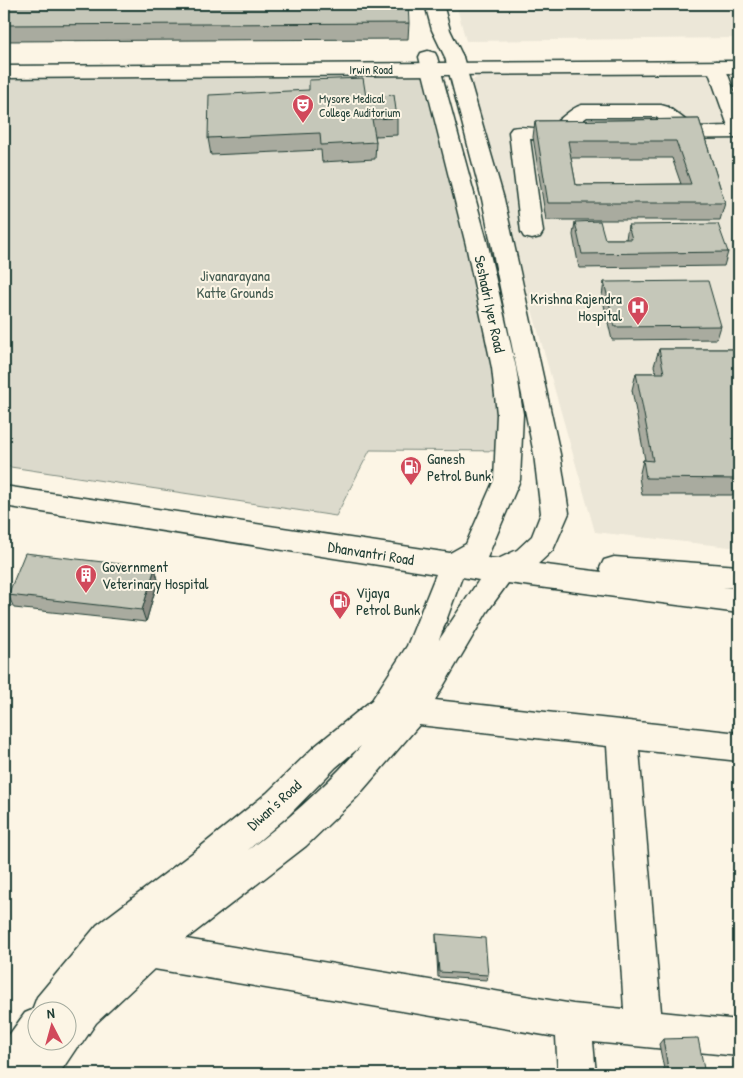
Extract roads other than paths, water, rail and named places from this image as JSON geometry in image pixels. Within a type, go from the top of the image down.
[{"type":"street","points":[[102,4],[178,6]]},
{"type":"street","name":"Seshadri Iyer Road","points":[[434,4],[441,30],[442,63],[477,245],[504,368],[510,414],[507,480],[465,558]]},
{"type":"street","name":"Irwin Road","points":[[4,72],[739,58]]},
{"type":"street","name":"Irwin Road","points":[[4,60],[739,67]]},
{"type":"street","points":[[78,1017],[83,1010],[179,922],[294,835],[346,787],[412,711],[477,604],[501,571],[527,558],[543,542],[556,513],[547,454],[493,199],[442,63]]},
{"type":"street","points":[[651,133],[739,131],[716,66]]},
{"type":"street","points":[[552,134],[582,111],[661,111],[691,133]]},
{"type":"street","points":[[532,232],[519,132],[581,134]]},
{"type":"street","name":"Dhanvantri Road","points":[[4,480],[465,558],[501,571],[739,601]]},
{"type":"street","name":"Dhanvantri Road","points":[[4,496],[465,558],[527,558],[583,565],[739,577]]},
{"type":"street","name":"Diwan's Road","points":[[58,1000],[109,938],[211,860],[271,810],[325,757],[383,710],[420,652],[465,558]]},
{"type":"street","points":[[412,711],[739,747]]},
{"type":"street","points":[[622,734],[644,1029]]},
{"type":"street","points":[[147,950],[573,1022],[739,1038]]},
{"type":"street","points":[[573,1022],[577,1074]]},
{"type":"street","points":[[4,1073],[28,1040]]},
{"type":"street","points":[[37,1074],[54,1050]]},
{"type":"place","name":"Mysore Medical College Auditorium","points":[[303,124]]},
{"type":"place","name":"Krishna Rajendra Hospital","points":[[638,326]]},
{"type":"place","name":"Ganesh Petrol Bunk","points":[[411,486]]},
{"type":"place","name":"Government Veterinary Hospital","points":[[86,594]]},
{"type":"place","name":"Vijaya Petrol Bunk","points":[[340,620]]},
{"type":"park label","name":"Jivanarayana Katte Grounds","points":[[235,284]]}]
